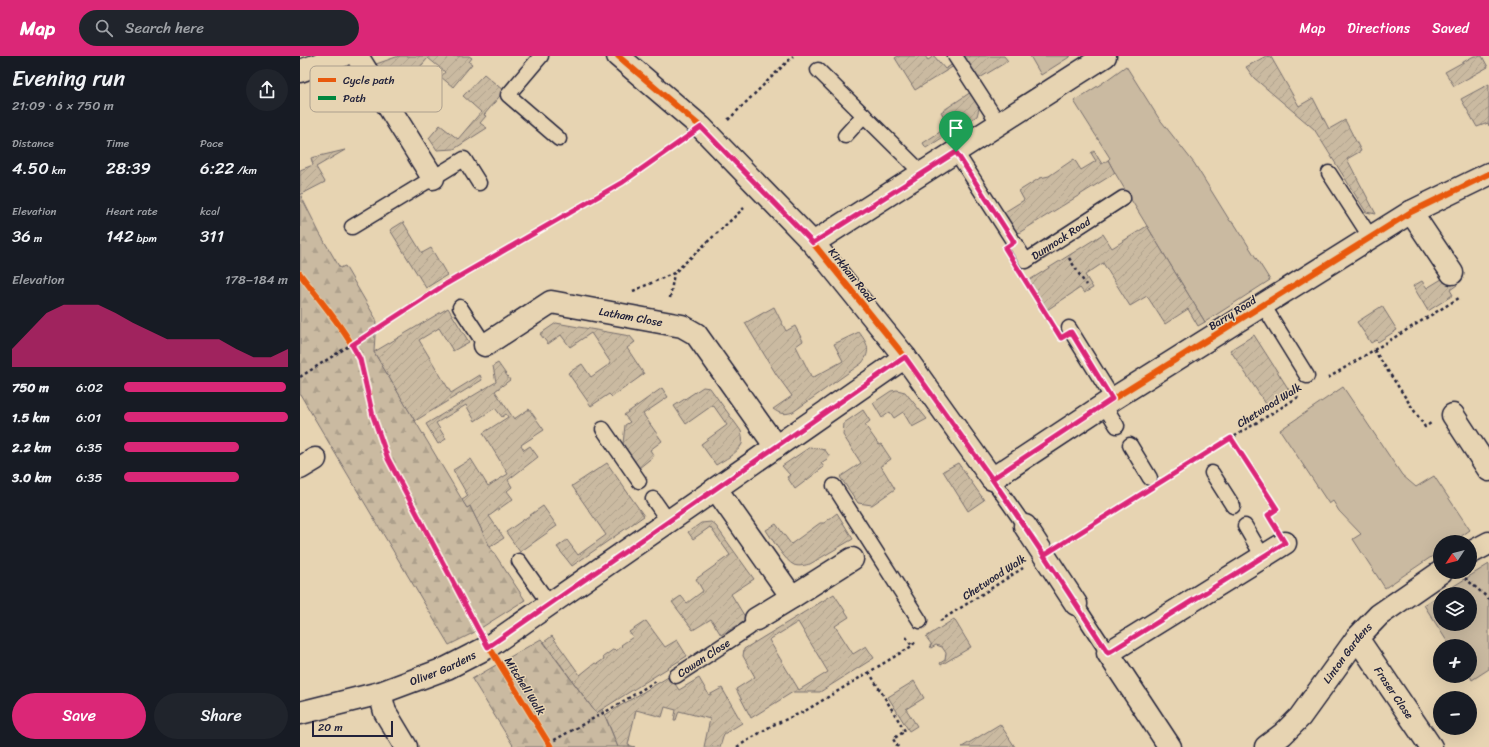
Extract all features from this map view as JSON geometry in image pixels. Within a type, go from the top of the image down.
[{"type":"street","points":[[314,66],[342,56]]},
{"type":"street","points":[[357,56],[363,66]]},
{"type":"street","name":"Kirkham Road","points":[[618,56],[701,127],[813,243],[905,357],[992,479]]},
{"type":"street","points":[[813,243],[1105,56]]},
{"type":"street","points":[[300,71],[310,67]]},
{"type":"street","points":[[392,112],[433,178]]},
{"type":"street","name":"Barry Road","points":[[992,479],[1108,402],[1411,212],[1489,174]]},
{"type":"street","points":[[1411,212],[1452,272]]},
{"type":"street","name":"Latham Close","points":[[485,345],[551,302],[682,326],[696,334],[776,447]]},
{"type":"street","name":"Oliver Gardens","points":[[300,713],[380,693],[447,668],[488,647],[905,357]]},
{"type":"street","points":[[1452,415],[1489,470]]},
{"type":"street","points":[[716,489],[792,597]]},
{"type":"street","name":"Kirkham Road","points":[[1025,526],[1076,604]]},
{"type":"street","points":[[1170,747],[1108,653],[1285,543]]},
{"type":"street","points":[[1477,549],[1489,543]]},
{"type":"street","name":"Cowan Close","points":[[756,619],[852,559]]},
{"type":"street","name":"Linton Gardens","points":[[1266,747],[1283,734],[1300,717],[1357,638],[1379,615],[1433,578]]},
{"type":"street","name":"Fraser Close","points":[[1357,638],[1431,747]]},
{"type":"street","points":[[380,693],[385,712],[406,747]]},
{"type":"lane","points":[[541,56],[508,95],[559,140]]},
{"type":"lane","points":[[955,56],[1000,124]]},
{"type":"lane","points":[[818,70],[922,173]]},
{"type":"lane","points":[[845,136],[864,115]]},
{"type":"lane","name":"Dunnock Road","points":[[956,152],[1026,261],[1123,198]]},
{"type":"lane","points":[[352,227],[464,159],[479,183]]},
{"type":"lane","points":[[1329,173],[1370,238]]},
{"type":"lane","points":[[1263,305],[1307,376]]},
{"type":"lane","name":"Latham Close","points":[[460,307],[485,345]]},
{"type":"lane","points":[[1070,330],[1108,402],[1117,426]]},
{"type":"lane","points":[[603,429],[639,481]]},
{"type":"lane","points":[[1130,445],[1150,478]]},
{"type":"lane","points":[[1212,473],[1233,506]]},
{"type":"lane","name":"Kirkham Road","points":[[992,479],[1025,526]]},
{"type":"lane","points":[[834,486],[920,621]]},
{"type":"lane","points":[[653,500],[669,522]]},
{"type":"lane","points":[[1245,526],[1264,557]]},
{"type":"lane","name":"Cowan Close","points":[[852,559],[873,546]]},
{"type":"lane","points":[[519,561],[550,605]]},
{"type":"lane","name":"Kirkham Road","points":[[1076,604],[1108,653]]},
{"type":"lane","name":"Cowan Close","points":[[676,676],[749,628],[756,619]]},
{"type":"path","points":[[300,377],[446,284],[623,182],[701,127],[730,120],[793,56]]},
{"type":"path","points":[[674,273],[762,191]]},
{"type":"path","points":[[1058,240],[1086,285]]},
{"type":"path","points":[[1025,280],[1061,338],[1070,330]]},
{"type":"path","points":[[1322,382],[1462,296]]},
{"type":"path","points":[[347,337],[356,352]]},
{"type":"path","points":[[1374,350],[1425,427],[1450,411],[1452,415]]},
{"type":"path","points":[[1231,438],[1277,509],[1268,515],[1285,543]]},
{"type":"path","points":[[1168,478],[1199,458]]},
{"type":"path","points":[[1466,579],[1489,599]]},
{"type":"path","points":[[737,747],[771,726],[805,711],[912,646],[919,637]]},
{"type":"path","points":[[868,672],[905,730],[893,739],[898,747]]},
{"type":"path","points":[[545,737],[550,745]]},
{"type":"green space","points":[[399,56],[469,56],[472,58],[469,62],[472,64],[453,87],[442,78],[445,72],[442,70],[442,66],[438,66],[428,58],[421,66],[377,66],[376,64]]},
{"type":"green space","points":[[898,56],[925,56],[928,60],[934,56],[945,69],[953,64],[954,66],[915,90],[895,58]]},
{"type":"green space","points":[[963,56],[1004,56],[1008,61],[978,79]]},
{"type":"green space","points":[[1030,56],[1071,56],[1041,75]]},
{"type":"green space","points":[[1266,56],[1271,57],[1299,106],[1313,98],[1329,129],[1345,120],[1361,151],[1347,159],[1376,214],[1366,212],[1314,129],[1254,78],[1246,67]]},
{"type":"green space","points":[[1474,56],[1482,56],[1488,67],[1454,86],[1445,72]]},
{"type":"green space","points":[[1126,66],[1158,117],[1194,163],[1230,221],[1234,223],[1270,280],[1205,322],[1115,173],[1108,160],[1110,158],[1074,101]]},
{"type":"green space","points":[[484,74],[504,91],[484,115],[486,116],[480,123],[487,128],[454,149],[437,150],[429,138],[440,125],[458,139],[481,112],[463,96]]},
{"type":"green space","points":[[1489,84],[1489,126],[1488,123],[1477,127],[1461,99]]},
{"type":"green space","points":[[971,92],[980,105],[977,116],[926,148],[923,143],[949,126],[941,112]]},
{"type":"green space","points":[[345,150],[316,167],[325,182],[300,195],[300,170],[313,165],[311,158]]},
{"type":"green space","points":[[1094,151],[1102,164],[1108,160],[1115,173],[1017,234],[1003,213],[1024,200],[1019,191],[1040,178],[1049,176],[1074,159],[1081,170],[1096,161],[1091,153]]},
{"type":"green space","points":[[300,194],[320,234],[340,268],[345,266],[376,319],[374,352],[467,508],[470,506],[490,547],[525,600],[473,633],[449,645],[300,394]]},
{"type":"green space","points":[[403,222],[422,253],[431,248],[447,275],[426,288],[390,230]]},
{"type":"green space","points":[[1147,226],[1205,322],[1198,326],[1188,309],[1165,324],[1147,296],[1130,306],[1103,263],[1085,275],[1093,288],[1084,293],[1080,288],[1047,310],[1028,281],[1103,234],[1112,248]]},
{"type":"green space","points":[[1450,274],[1457,285],[1450,290],[1453,295],[1428,311],[1413,286],[1422,281],[1427,288]]},
{"type":"green space","points":[[1382,306],[1397,330],[1378,342],[1376,340],[1371,343],[1357,322]]},
{"type":"green space","points":[[774,307],[786,331],[795,326],[803,341],[796,346],[812,378],[843,361],[834,344],[859,332],[866,343],[868,350],[862,363],[793,412],[787,414],[780,413],[773,409],[792,396],[776,374],[745,323]]},
{"type":"green space","points":[[448,308],[469,342],[453,351],[439,328],[419,340],[451,393],[480,375],[482,380],[415,421],[374,352]]},
{"type":"green space","points":[[556,323],[630,336],[635,342],[627,348],[644,374],[612,397],[609,394],[591,406],[568,373],[582,364],[591,377],[611,363],[591,333],[570,347],[561,335],[548,344],[540,334]]},
{"type":"green space","points":[[1254,335],[1291,393],[1268,407],[1230,350]]},
{"type":"green space","points":[[498,363],[510,380],[495,391],[514,419],[529,409],[544,430],[521,445],[524,450],[530,446],[538,457],[508,480],[512,487],[507,491],[513,499],[489,516],[504,538],[490,547],[470,506],[467,508],[462,500],[468,496],[453,470],[471,459],[488,486],[508,474],[483,433],[508,417],[506,414],[502,417],[495,408],[475,421],[466,405],[436,423],[446,439],[438,444],[426,424],[496,382],[493,366]]},
{"type":"green space","points":[[703,387],[710,388],[741,431],[742,436],[742,444],[740,447],[716,465],[701,444],[727,425],[713,405],[686,424],[674,406]]},
{"type":"green space","points":[[1343,387],[1402,475],[1416,487],[1434,476],[1470,530],[1463,535],[1433,535],[1433,556],[1385,588],[1353,539],[1361,534],[1339,511],[1333,501],[1329,504],[1280,430]]},
{"type":"green space","points":[[662,388],[668,397],[643,414],[662,441],[650,450],[654,456],[639,468],[623,444],[625,425],[630,422],[624,415]]},
{"type":"green space","points":[[897,390],[905,392],[927,419],[912,427],[903,412],[894,418],[890,412],[882,418],[873,403],[891,391]]},
{"type":"green space","points":[[863,410],[870,421],[865,425],[891,459],[881,466],[895,489],[872,505],[858,503],[840,477],[861,463],[843,435],[844,423]]},
{"type":"green space","points":[[810,447],[825,450],[830,457],[821,463],[824,467],[795,489],[787,477],[790,475],[782,466]]},
{"type":"green space","points":[[607,463],[644,516],[572,566],[557,547],[567,540],[578,555],[606,535],[572,486]]},
{"type":"green space","points":[[958,463],[984,500],[968,511],[943,471]]},
{"type":"green space","points":[[543,506],[557,526],[520,552],[506,532]]},
{"type":"green space","points":[[837,513],[853,539],[807,565],[796,566],[790,563],[766,530],[776,524],[791,544],[820,523],[824,523]]},
{"type":"green space","points":[[711,522],[716,526],[754,579],[731,594],[747,620],[721,635],[711,619],[693,630],[672,602],[681,596],[687,603],[703,591],[696,579],[730,555],[710,527],[693,539],[688,532],[701,523]]},
{"type":"green space","points":[[1489,564],[1489,669],[1477,677],[1477,639],[1446,639],[1440,631],[1477,631],[1477,587],[1452,587],[1465,579],[1477,579],[1477,572]]},
{"type":"green space","points":[[834,594],[849,617],[835,626],[853,654],[866,646],[874,658],[820,692],[793,692],[751,718],[736,689],[755,677],[743,656],[744,649]],"holes":[[[798,622],[828,672],[799,690],[769,640]]]},
{"type":"green space","points":[[1433,599],[1433,619],[1424,605]]},
{"type":"green space","points":[[954,619],[971,647],[941,665],[940,663],[945,660],[946,653],[942,647],[936,645],[931,648],[930,645],[932,645],[926,637]]},
{"type":"green space","points":[[646,621],[665,647],[677,640],[687,656],[596,713],[544,642],[552,636],[580,675],[595,663],[597,664],[604,659],[603,657],[614,649],[616,651],[622,646],[621,645],[633,637],[629,632]]},
{"type":"green space","points":[[541,639],[596,713],[602,709],[618,747],[514,747],[472,679]]},
{"type":"green space","points":[[670,676],[679,690],[699,678],[709,695],[722,688],[742,723],[724,734],[720,747],[704,747],[710,719],[679,711],[676,720],[674,720],[676,710],[665,707],[662,717],[636,710],[628,745],[635,747],[618,747],[605,715]]},
{"type":"green space","points":[[914,681],[924,698],[906,709],[917,726],[909,731],[888,697]]},
{"type":"green space","points":[[1000,724],[1015,747],[962,747]]},
{"type":"marked path","points":[[1025,526],[1076,604]]},
{"type":"cycle path","points":[[618,56],[701,127],[813,243],[905,357],[992,479],[1113,399],[1411,212],[1489,174]]},
{"type":"cycle path","name":"Mitchell Walk","points":[[300,274],[340,326],[360,359],[373,416],[388,459],[478,629],[551,747]]},
{"type":"route","points":[[956,152],[813,243],[701,127],[623,182],[446,284],[352,345],[360,359],[373,416],[388,459],[488,647],[905,357],[1044,555],[1231,438],[1277,509],[1268,515],[1285,543],[1108,653],[1044,555],[1025,526],[992,479],[1112,399],[1071,332],[1061,338],[1005,248],[1014,242],[956,152]]}]
